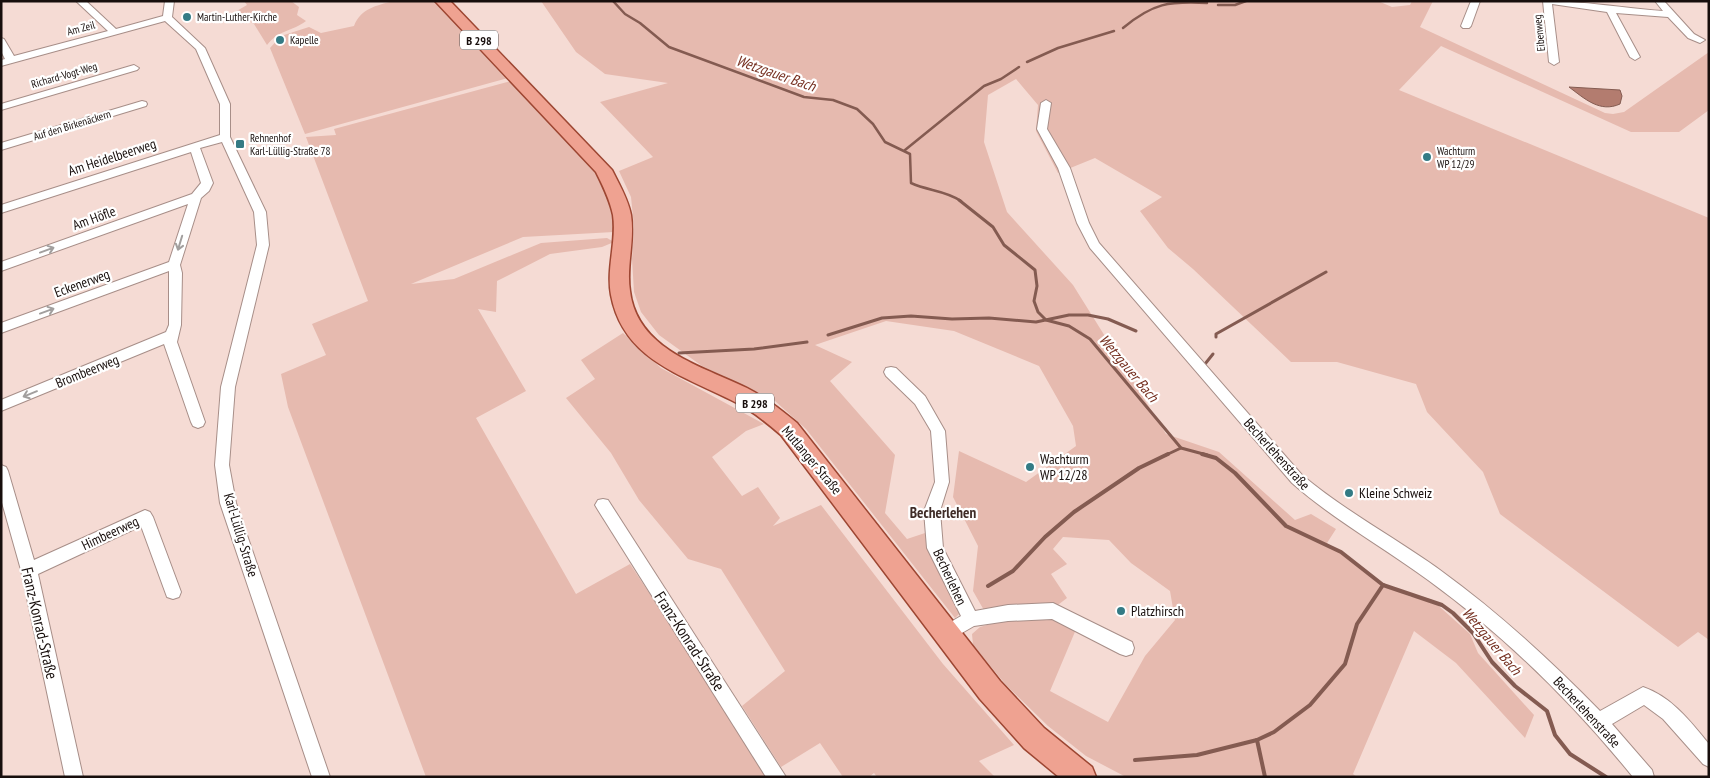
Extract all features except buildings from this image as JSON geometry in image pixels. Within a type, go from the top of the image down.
[{"type":"main road","name":"Mutlanger Straße","points":[[442,1],[603,170],[618,201],[622,216],[620,291],[624,309],[634,328],[650,347],[670,362],[760,406],[789,428],[990,690],[1034,738],[1082,777]]},
{"type":"street","points":[[80,1],[114,32]]},
{"type":"street","points":[[170,1],[167,18],[200,48],[225,104],[227,141]]},
{"type":"street","points":[[1466,26],[1476,1]]},
{"type":"street","points":[[1548,1],[1610,10],[1670,14]]},
{"type":"street","name":"Eibenweg","points":[[1548,1],[1554,62]]},
{"type":"street","points":[[1659,1],[1691,36],[1700,40]]},
{"type":"street","points":[[1610,10],[1635,57]]},
{"type":"street","name":"Am Zeil","points":[[6,61],[167,18]]},
{"type":"street","points":[[2,42],[6,61]]},
{"type":"street","name":"Richard-Vogt-Weg","points":[[1,106],[134,68]]},
{"type":"street","name":"Becherlehenstraße","points":[[1046,103],[1042,129],[1064,168],[1084,224],[1094,245],[1297,479],[1332,508],[1399,551],[1466,599],[1534,658],[1598,722],[1645,777]]},
{"type":"street","name":"Auf den Birkenäckern","points":[[1,147],[142,104]]},
{"type":"street","name":"Am Heidelbeerweg","points":[[1,208],[194,146],[227,141]]},
{"type":"street","name":"Karl-Lüllig-Straße","points":[[227,141],[260,212],[263,245],[228,386],[222,465],[228,503],[321,777]]},
{"type":"street","points":[[194,146],[207,183],[205,188],[196,197],[174,265],[176,273],[176,317],[170,342],[198,422]]},
{"type":"street","name":"Am Höfle","points":[[1,267],[196,197]]},
{"type":"street","name":"Eckenerweg","points":[[1,328],[174,265]]},
{"type":"street","name":"Brombeerweg","points":[[1,406],[172,335]]},
{"type":"street","name":"Becherlehen","points":[[891,372],[920,400],[938,431],[942,482],[932,511],[935,548],[957,595],[971,619]]},
{"type":"street","name":"Franz-Konrad-Straße","points":[[1,471],[29,570],[74,777]]},
{"type":"street","name":"Franz-Konrad-Straße","points":[[603,505],[777,777]]},
{"type":"street","name":"Himbeerweg","points":[[29,570],[145,517],[173,592]]},
{"type":"street","name":"Becherlehen","points":[[948,633],[971,619],[1008,613],[1053,611],[1126,648]]},
{"type":"street","points":[[1598,722],[1643,696],[1650,697],[1666,710],[1709,758]]},
{"type":"shaded area","points":[[244,1],[291,1],[299,7],[297,15],[306,21],[276,36],[267,45],[254,24],[235,12],[247,5]]},
{"type":"shaded area","points":[[393,1],[436,1],[508,78],[305,134],[270,48],[281,36],[309,27],[321,33],[354,26],[365,11]]},
{"type":"shaded area","points":[[541,1],[1378,1],[1392,7],[1410,5],[1412,1],[1433,1],[1420,27],[1605,113],[1613,114],[1624,112],[1709,52],[1709,110],[1679,132],[1631,132],[1441,46],[1399,90],[1709,218],[1709,640],[1698,632],[1678,647],[1500,514],[1483,472],[1427,412],[1416,384],[1337,362],[1291,362],[1193,269],[1168,248],[1140,211],[1162,197],[1095,158],[1058,173],[1036,131],[1038,105],[1016,79],[988,95],[984,142],[1007,212],[1073,285],[1166,434],[1219,452],[1295,520],[1311,514],[1336,529],[1327,543],[1383,585],[1411,597],[1431,599],[1470,634],[1478,653],[1534,715],[1525,738],[1456,663],[1414,631],[1353,774],[1357,777],[1126,777],[1086,756],[1048,726],[1006,685],[973,645],[972,634],[980,627],[1008,619],[1042,614],[1077,627],[1050,691],[1108,722],[1145,656],[1175,620],[1170,591],[1131,563],[1109,540],[1063,537],[1053,549],[1067,564],[1051,574],[1067,598],[1050,611],[985,612],[973,591],[978,546],[953,497],[959,451],[1026,482],[1076,446],[1073,426],[1039,366],[954,331],[886,321],[815,345],[852,362],[830,381],[895,455],[885,513],[907,539],[925,533],[939,571],[960,613],[955,618],[806,429],[775,401],[702,366],[659,335],[641,312],[634,292],[632,259],[634,227],[631,197],[619,171],[653,157],[600,102],[668,83],[605,74],[576,52]]},
{"type":"shaded area","points":[[511,81],[599,173],[613,210],[614,232],[523,237],[411,284],[454,279],[541,243],[607,238],[614,242],[602,247],[550,254],[497,281],[496,312],[478,309],[526,391],[476,418],[576,594],[630,564],[771,777],[426,777],[288,407],[281,374],[326,355],[312,324],[368,301],[306,137],[336,135],[334,129]]},
{"type":"shaded area","points":[[1569,87],[1620,90],[1622,96],[1620,104],[1606,107],[1599,106]]},
{"type":"shaded area","points":[[623,333],[661,368],[764,424],[746,431],[712,457],[742,496],[758,487],[780,518],[773,526],[821,505],[943,664],[1014,745],[979,761],[995,777],[877,777],[874,773],[869,777],[843,777],[820,743],[781,767],[742,706],[785,671],[721,569],[688,559],[639,500],[611,453],[566,398],[595,379],[581,360]]},
{"type":"waterway","name":"Wetzgauer Bach","points":[[613,1],[625,14],[640,23],[669,47],[804,97],[833,100],[857,109],[873,124],[885,142],[910,154],[911,183],[955,197],[961,201]]},
{"type":"waterway","points":[[1218,5],[1235,5],[1246,1]]},
{"type":"waterway","points":[[1123,28],[1143,13],[1162,5],[1172,3],[1207,3]]},
{"type":"waterway","points":[[1027,62],[1058,48],[1114,31]]},
{"type":"waterway","points":[[905,150],[984,86],[1001,79],[1019,67]]},
{"type":"waterway","name":"Wetzgauer Bach","points":[[959,200],[993,227],[1004,245],[1035,270],[1037,286],[1034,301],[1038,312],[1046,320]]},
{"type":"waterway","points":[[1216,337],[1216,334],[1326,272]]},
{"type":"waterway","points":[[1046,320],[1069,315],[1088,315],[1108,319],[1136,331]]},
{"type":"waterway","points":[[828,335],[882,318],[911,316],[952,319],[989,318],[1036,322],[1046,320]]},
{"type":"waterway","name":"Wetzgauer Bach","points":[[1046,320],[1069,326],[1090,339],[1181,448]]},
{"type":"waterway","points":[[679,353],[754,349],[807,342]]},
{"type":"waterway","points":[[1205,364],[1213,354]]},
{"type":"waterway","points":[[1166,455],[1181,448]]},
{"type":"waterway","name":"Wetzgauer Bach","points":[[1181,448],[1207,455]]},
{"type":"waterway","points":[[988,586],[1013,571],[1045,537],[1074,512],[1139,468],[1168,454]]},
{"type":"waterway","name":"Wetzgauer Bach","points":[[1202,454],[1216,458],[1235,473],[1286,526],[1341,552],[1383,585]]},
{"type":"waterway","points":[[1257,740],[1274,732],[1310,705],[1345,664],[1357,624],[1383,585]]},
{"type":"waterway","name":"Wetzgauer Bach","points":[[1383,585],[1442,605],[1453,613],[1473,633],[1492,662],[1515,686],[1547,711],[1555,735],[1570,754],[1606,777]]},
{"type":"waterway","points":[[1135,760],[1197,755],[1257,740]]},
{"type":"waterway","points":[[1257,740],[1265,777]]},
{"type":"place","name":"Martin-Luther-Kirche","points":[[187,17]]},
{"type":"place","name":"Kapelle","points":[[280,40]]},
{"type":"place","name":"Rehnenhof Karl-Lüllig-Straße 78","points":[[240,144]]},
{"type":"place","name":"Wachturm WP 12/29","points":[[1427,157]]},
{"type":"place","name":"Wachturm WP 12/28","points":[[1030,467]]},
{"type":"place","name":"Kleine Schweiz","points":[[1349,493]]},
{"type":"place","name":"Platzhirsch","points":[[1121,611]]},
{"type":"district","name":"Becherlehen","points":[[943,512]]}]
